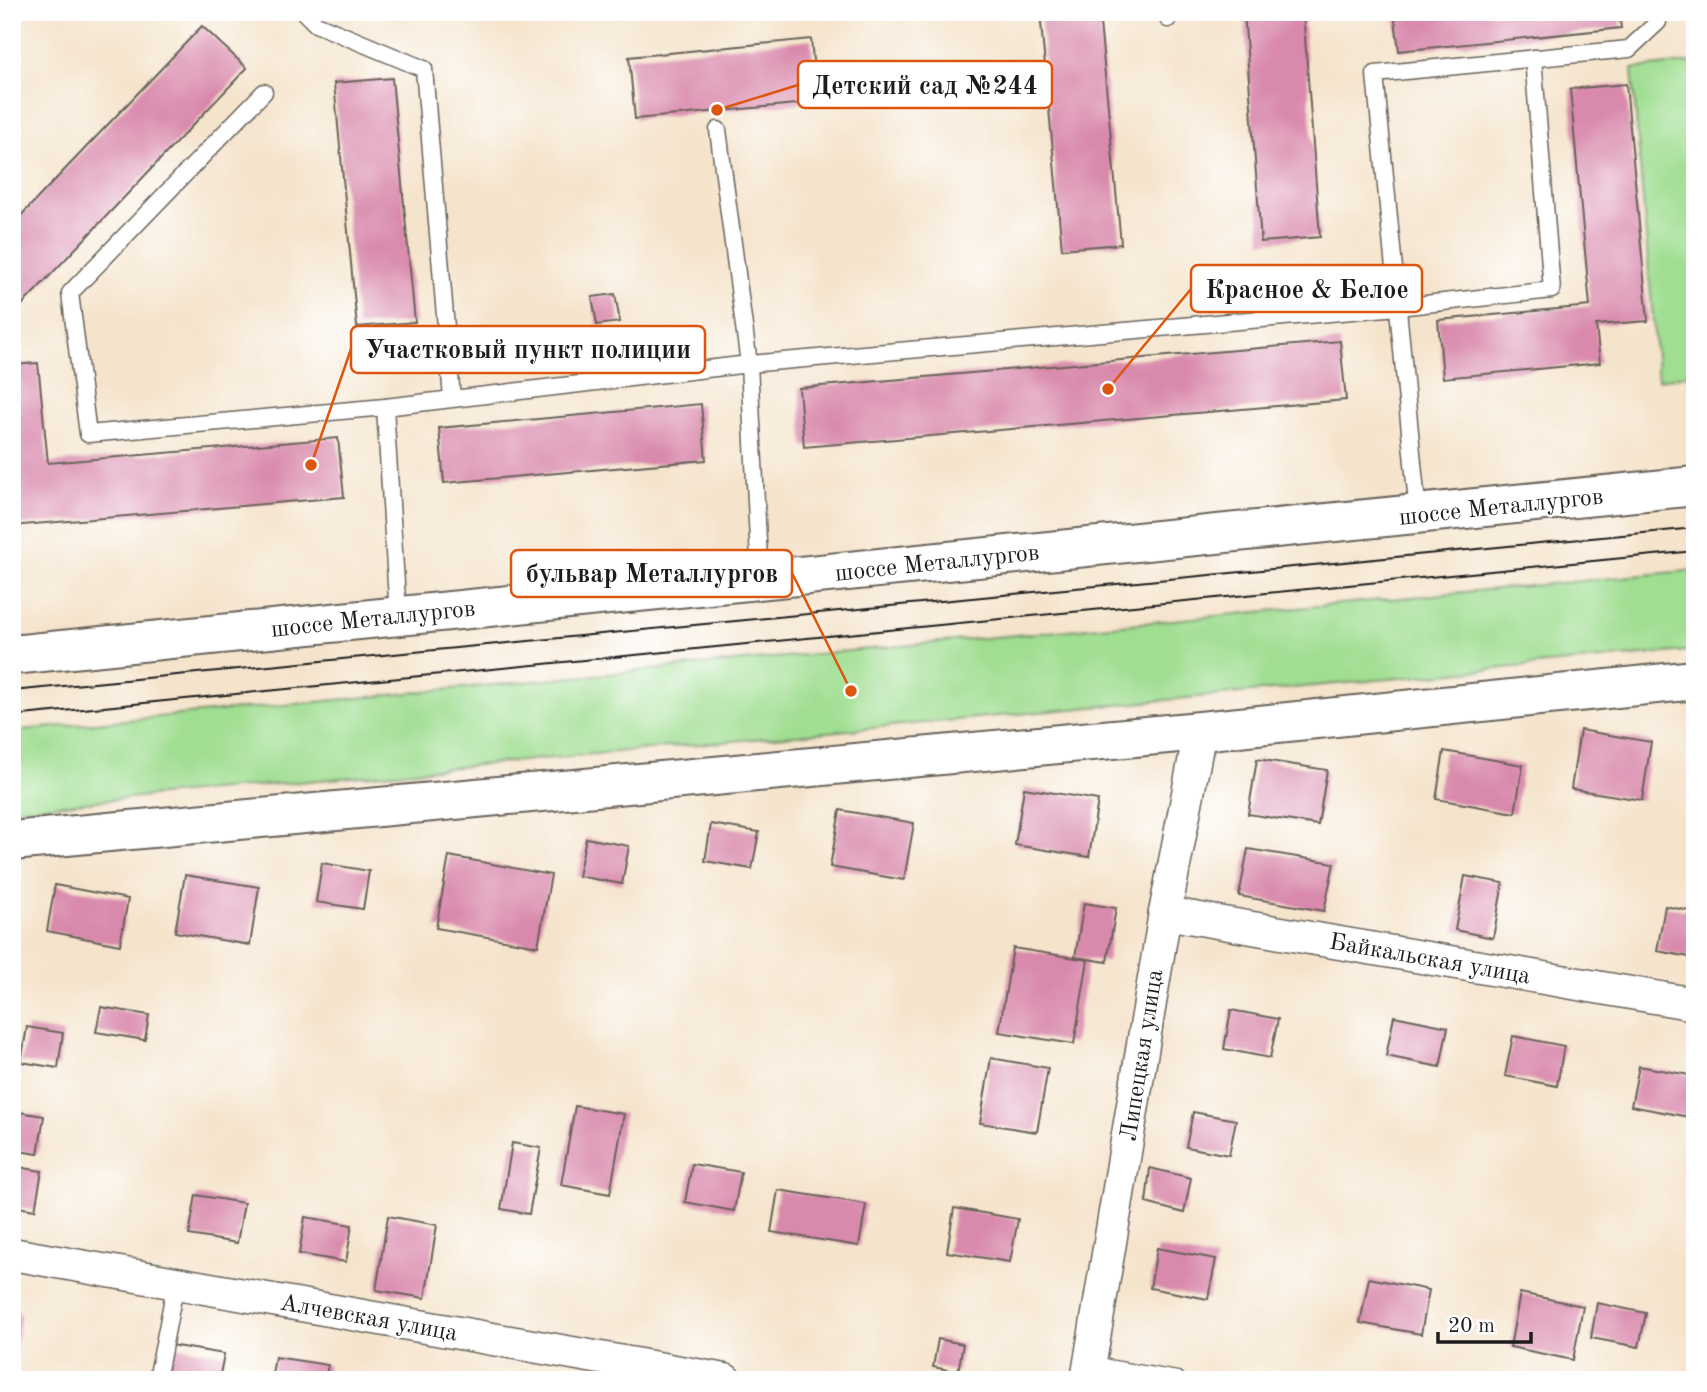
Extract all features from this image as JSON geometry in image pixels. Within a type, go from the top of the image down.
[{"type":"main road","name":"шоссе Металлургов","points":[[12,655],[1695,486]]},
{"type":"main road","points":[[12,841],[1200,731],[1695,680]]},
{"type":"street","name":"Липецкая улица","points":[[1088,1372],[1165,913],[1200,731]]},
{"type":"street","name":"Байкальская улица","points":[[1165,913],[1695,1004]]},
{"type":"street","name":"Алчевская улица","points":[[12,1254],[725,1380]]},
{"type":"lane","points":[[1418,514],[1375,74],[1629,49],[1658,22],[1657,12]]},
{"type":"lane","points":[[316,16],[424,69],[452,398]]},
{"type":"lane","points":[[264,92],[70,293],[88,434],[384,407],[749,364],[1398,307],[1552,290],[1533,58]]},
{"type":"lane","points":[[718,130],[749,364],[760,580]]},
{"type":"lane","points":[[384,407],[398,616]]},
{"type":"lane","points":[[157,1380],[176,1282]]},
{"type":"lane","points":[[1088,1372],[1177,1380]]},
{"type":"green space","points":[[1695,62],[1695,373],[1658,380],[1632,69]]},
{"type":"green space","points":[[1695,570],[1695,650],[12,809],[12,731]]},
{"type":"building","points":[[1040,12],[1099,12],[1121,244],[1062,249]]},
{"type":"building","points":[[1244,12],[1303,12],[1320,237],[1261,242]]},
{"type":"building","points":[[1394,12],[1619,12],[1621,28],[1399,51]]},
{"type":"building","points":[[202,26],[247,68],[21,306],[12,297],[12,225]]},
{"type":"building","points":[[811,39],[817,102],[635,119],[629,57]]},
{"type":"building","points":[[392,78],[415,322],[357,327],[334,83]]},
{"type":"building","points":[[1626,84],[1648,321],[1596,325],[1600,363],[1443,378],[1438,320],[1590,306],[1570,89]]},
{"type":"building","points":[[615,294],[620,322],[597,325],[592,297]]},
{"type":"building","points":[[1340,341],[1346,400],[804,447],[799,388]]},
{"type":"building","points":[[38,363],[48,463],[338,438],[344,497],[12,526],[12,365]]},
{"type":"building","points":[[701,404],[706,460],[444,483],[439,428]]},
{"type":"building","points":[[1580,730],[1651,742],[1642,800],[1571,789]]},
{"type":"building","points":[[1444,751],[1523,765],[1515,813],[1436,799]]},
{"type":"building","points":[[1257,759],[1327,770],[1318,825],[1248,814]]},
{"type":"building","points":[[1024,788],[1098,800],[1089,857],[1015,845]]},
{"type":"building","points":[[840,810],[914,823],[904,880],[830,867]]},
{"type":"building","points":[[711,824],[759,832],[752,869],[705,861]]},
{"type":"building","points":[[586,838],[629,846],[622,884],[578,876]]},
{"type":"building","points":[[1248,849],[1334,863],[1324,911],[1239,896]]},
{"type":"building","points":[[449,856],[551,875],[538,946],[436,928]]},
{"type":"building","points":[[322,863],[369,871],[363,909],[316,902]]},
{"type":"building","points":[[185,875],[259,887],[250,945],[175,932]]},
{"type":"building","points":[[1465,876],[1503,883],[1493,938],[1455,930]]},
{"type":"building","points":[[55,885],[128,899],[120,945],[47,931]]},
{"type":"building","points":[[1084,903],[1116,908],[1107,962],[1075,957]]},
{"type":"building","points":[[1665,906],[1695,912],[1695,958],[1657,951]]},
{"type":"building","points":[[1013,948],[1088,960],[1074,1044],[999,1032]]},
{"type":"building","points":[[101,1007],[149,1015],[145,1040],[96,1032]]},
{"type":"building","points":[[1231,1010],[1278,1019],[1270,1058],[1224,1049]]},
{"type":"building","points":[[1394,1016],[1448,1027],[1440,1067],[1386,1056]]},
{"type":"building","points":[[27,1027],[63,1033],[58,1068],[21,1062]]},
{"type":"building","points":[[1513,1036],[1564,1046],[1557,1086],[1505,1076]]},
{"type":"building","points":[[991,1058],[1048,1068],[1037,1132],[980,1123]]},
{"type":"building","points":[[1639,1066],[1695,1076],[1689,1117],[1631,1106]]},
{"type":"building","points":[[575,1106],[624,1114],[610,1194],[561,1185]]},
{"type":"building","points":[[13,1111],[44,1116],[38,1154],[12,1150]]},
{"type":"building","points":[[1193,1112],[1236,1120],[1229,1155],[1186,1147]]},
{"type":"building","points":[[512,1143],[541,1148],[529,1214],[501,1209]]},
{"type":"building","points":[[692,1164],[741,1172],[734,1211],[685,1202]]},
{"type":"building","points":[[12,1166],[42,1171],[35,1210],[12,1206]]},
{"type":"building","points":[[1150,1168],[1191,1178],[1184,1213],[1146,1203]]},
{"type":"building","points":[[778,1190],[866,1204],[859,1246],[771,1232]]},
{"type":"building","points":[[196,1195],[244,1203],[237,1243],[189,1235]]},
{"type":"building","points":[[954,1208],[1018,1219],[1010,1262],[947,1252]]},
{"type":"building","points":[[388,1216],[437,1225],[425,1298],[376,1290]]},
{"type":"building","points":[[305,1217],[352,1225],[346,1262],[299,1254]]},
{"type":"building","points":[[1157,1248],[1216,1259],[1208,1299],[1150,1288]]},
{"type":"building","points":[[1369,1278],[1429,1290],[1421,1334],[1360,1323]]},
{"type":"building","points":[[1520,1293],[1583,1306],[1573,1360],[1510,1347]]},
{"type":"building","points":[[1597,1303],[1646,1313],[1639,1347],[1591,1338]]},
{"type":"building","points":[[12,1312],[21,1313],[14,1355],[12,1354]]},
{"type":"building","points":[[938,1339],[963,1344],[958,1372],[933,1367]]},
{"type":"building","points":[[170,1345],[224,1354],[219,1380],[164,1380]]},
{"type":"building","points":[[275,1357],[328,1365],[325,1380],[271,1380]]},
{"type":"tram line","points":[[12,691],[1695,528]]},
{"type":"tram line","points":[[12,716],[1695,551]]},
{"type":"place","name":"Детский сад №244","points":[[717,110]]},
{"type":"place","name":"Красное & Белое","points":[[1108,389]]},
{"type":"place","name":"Участковый пункт полиции","points":[[311,465]]},
{"type":"place","name":"бульвар Металлургов","points":[[851,691]]}]
